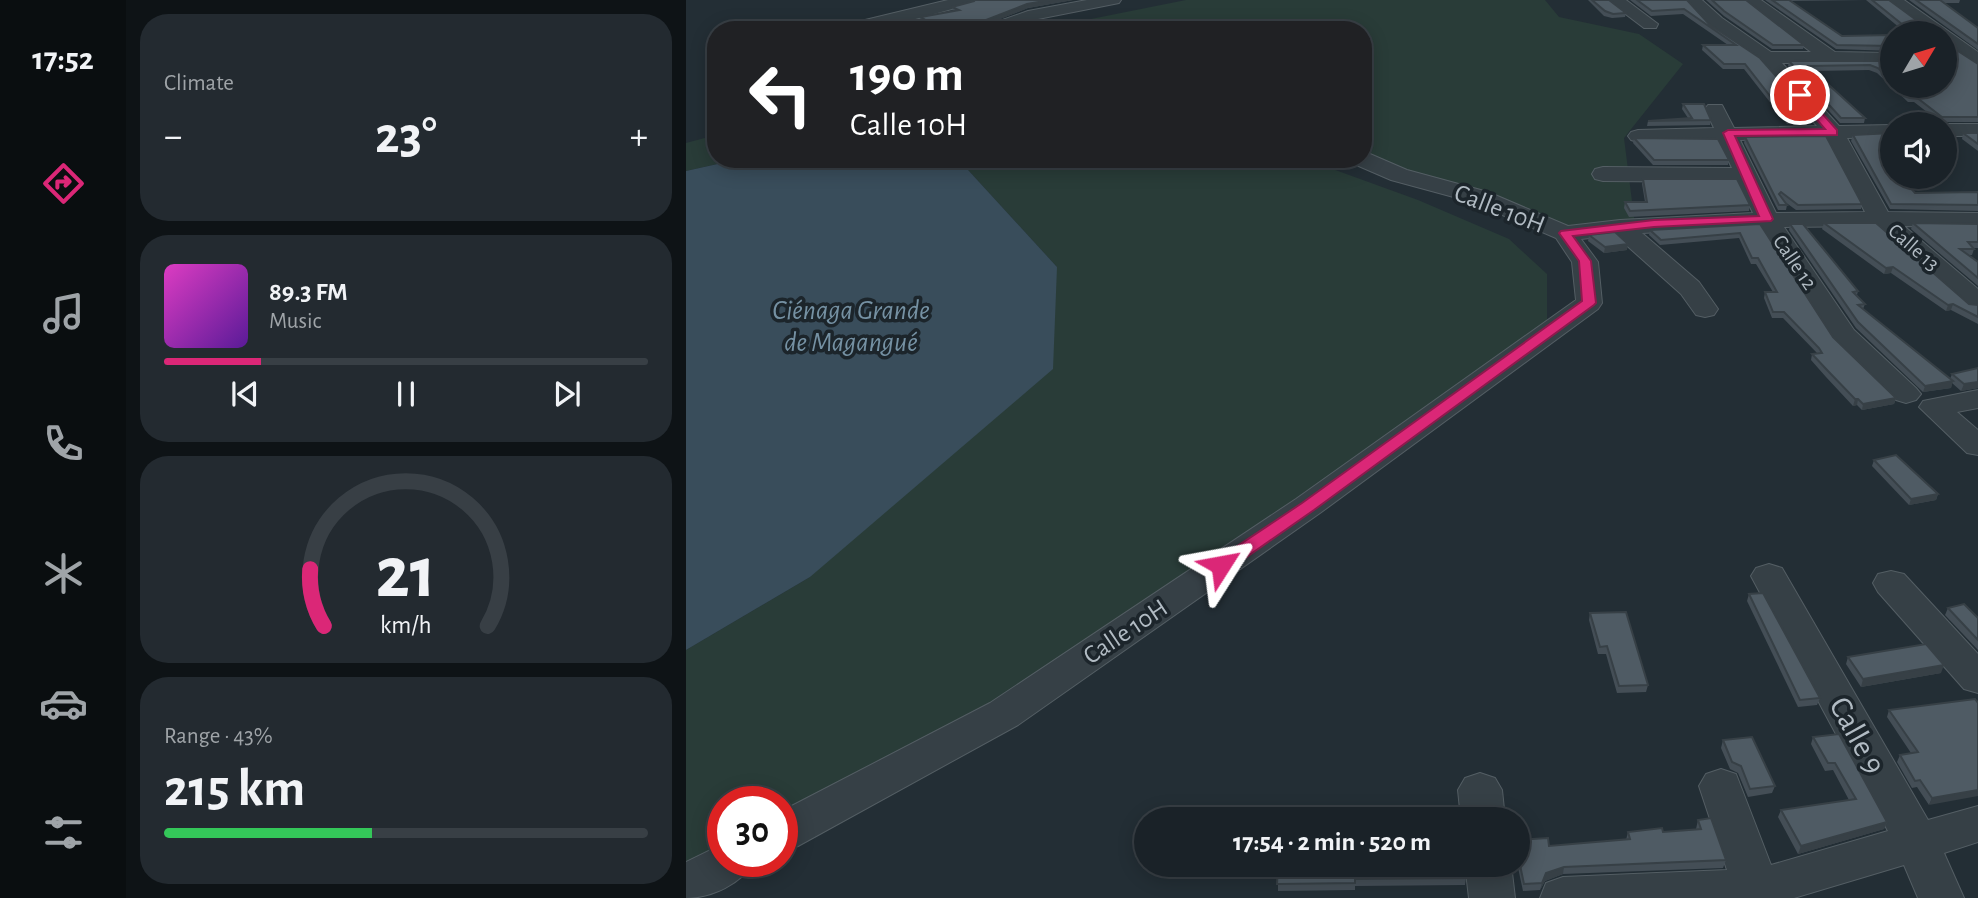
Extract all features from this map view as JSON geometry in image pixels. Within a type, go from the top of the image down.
[{"type":"street","points":[[882,21],[968,0]]},
{"type":"street","points":[[1014,0],[1034,15]]},
{"type":"street","points":[[1017,21],[1034,15],[1113,0]]},
{"type":"street","points":[[1615,0],[1650,24]]},
{"type":"street","name":"Calle 13","points":[[1693,0],[1716,22],[1767,57],[1833,132],[1880,218],[1978,302]]},
{"type":"street","points":[[1750,0],[1830,57]]},
{"type":"street","points":[[1893,0],[1922,21]]},
{"type":"street","points":[[928,9],[950,19]]},
{"type":"street","points":[[1957,45],[1977,59]]},
{"type":"street","points":[[1767,57],[1880,58]]},
{"type":"street","points":[[1957,58],[1977,59]]},
{"type":"street","name":"Calle 12","points":[[1715,109],[1767,219],[1844,336],[1906,394]]},
{"type":"street","points":[[1957,130],[1978,130]]},
{"type":"street","points":[[1638,136],[1880,131]]},
{"type":"street","name":"Calle 10H","points":[[798,824],[1004,714],[1308,506],[1589,303],[1585,261],[1565,233],[1480,197],[1399,175],[1372,163]]},
{"type":"street","points":[[1603,174],[1747,175]]},
{"type":"street","points":[[1565,233],[1620,227],[1767,219],[1978,220]]},
{"type":"street","points":[[1620,227],[1690,288],[1705,309]]},
{"type":"street","points":[[1978,399],[1934,407],[1978,446]]},
{"type":"street","name":"Calle 9","points":[[1769,576],[1918,844],[1941,898]]},
{"type":"street","points":[[1891,583],[1978,679]]},
{"type":"street","points":[[1721,786],[1758,889]]},
{"type":"street","points":[[1563,898],[1758,889],[1918,844],[1978,824]]},
{"type":"street","points":[[686,885],[707,874]]},
{"type":"street","points":[[1490,877],[1492,898]]},
{"type":"green space","points":[[1186,0],[1545,0],[1559,17],[1639,34],[1683,64],[1624,138],[1635,225],[1567,231],[1372,160],[1372,21],[1081,21]]},
{"type":"green space","points":[[707,137],[707,166],[686,171],[686,143]]},
{"type":"green space","points":[[966,168],[1330,168],[1418,200],[1509,239],[1547,274],[1547,326],[1001,708],[798,819],[798,786],[707,786],[707,869],[686,880],[686,650],[810,577],[1057,267]]},
{"type":"water","name":"Ciénaga Grande de Magangué","points":[[707,166],[966,168],[1057,267],[1053,369],[810,577],[686,650],[686,171]]},
{"type":"building","points":[[1050,0],[1027,4],[984,21],[927,21],[921,17],[959,10],[952,7],[974,1]]},
{"type":"building","points":[[1592,0],[1609,0],[1626,13],[1613,14],[1605,11]]},
{"type":"building","points":[[1637,0],[1687,0],[1709,24],[1760,58],[1813,118],[1788,119],[1745,64],[1724,64],[1703,45],[1736,45],[1684,9],[1652,11]]},
{"type":"building","points":[[1712,0],[1746,0],[1804,45],[1773,45]]},
{"type":"building","points":[[1772,0],[1789,0],[1842,36],[1880,35],[1880,46],[1837,45]]},
{"type":"building","points":[[1872,0],[1889,0],[1918,21],[1898,21]]},
{"type":"building","points":[[1916,0],[1940,0],[1978,28],[1978,44],[1957,29],[1957,21],[1946,21]]},
{"type":"building","points":[[1957,50],[1978,64],[1978,117],[1957,117],[1957,112],[1936,112],[1917,98],[1957,98]]},
{"type":"building","points":[[1789,61],[1880,61],[1880,70],[1870,65],[1808,66],[1865,118],[1841,118]]},
{"type":"building","points":[[1683,104],[1704,104],[1711,120],[1648,121],[1692,118]]},
{"type":"building","points":[[1963,133],[1978,133],[1978,144]]},
{"type":"building","points":[[1880,134],[1880,184],[1853,135]]},
{"type":"building","points":[[1826,136],[1862,204],[1798,205],[1781,192],[1779,194],[1787,205],[1779,205],[1745,137]]},
{"type":"building","points":[[1634,138],[1718,139],[1729,160],[1654,160]]},
{"type":"building","points":[[1643,179],[1737,179],[1750,205],[1630,211],[1625,202],[1647,202]]},
{"type":"building","points":[[1883,189],[1912,189],[1915,193],[1978,192],[1978,205],[1891,204]]},
{"type":"building","points":[[1824,223],[1876,223],[1969,304],[1978,305],[1978,317],[1953,304],[1948,305],[1893,267],[1886,268]]},
{"type":"building","points":[[1913,223],[1978,224],[1978,242],[1968,242],[1974,249],[1960,249],[1978,262],[1978,278]]},
{"type":"building","points":[[1760,224],[1833,337],[1896,398],[1863,404],[1828,371],[1812,354],[1822,353],[1819,348],[1784,312],[1773,312],[1765,292],[1777,292],[1758,258],[1752,258],[1740,233],[1661,240],[1650,230]]},
{"type":"building","points":[[1790,224],[1803,224],[1858,291],[1853,292],[1865,304],[1858,305],[1953,381],[1925,386],[1858,322]]},
{"type":"building","points":[[1615,232],[1628,244],[1605,247],[1589,235]]},
{"type":"building","points":[[1978,368],[1978,382],[1964,384],[1952,374]]},
{"type":"building","points":[[1896,455],[1938,494],[1911,499],[1874,460]]},
{"type":"building","points":[[1763,593],[1820,698],[1800,700],[1749,594]]},
{"type":"building","points":[[1964,604],[1978,618],[1978,640],[1948,608]]},
{"type":"building","points":[[1626,612],[1648,685],[1619,686],[1607,646],[1600,647],[1590,613]]},
{"type":"building","points":[[1926,644],[1944,665],[1863,679],[1848,657]]},
{"type":"building","points":[[1975,699],[1978,703],[1978,790],[1932,798],[1920,780],[1915,781],[1900,755],[1918,752],[1889,710]]},
{"type":"building","points":[[1839,734],[1887,822],[1801,846],[1781,810],[1856,799],[1835,763],[1828,763],[1813,737]]},
{"type":"building","points":[[1752,737],[1775,786],[1750,789],[1741,766],[1732,762],[1723,740]]},
{"type":"building","points":[[1711,818],[1726,860],[1564,867],[1546,873],[1542,883],[1524,884],[1523,877],[1530,877],[1530,839],[1548,838],[1549,846],[1630,839],[1628,832],[1662,828],[1663,832],[1701,829],[1698,820]]},
{"type":"building","points":[[1277,877],[1466,878],[1355,879],[1355,883],[1277,884]]},
{"type":"route","points":[[1221,565],[1308,506],[1589,303],[1585,261],[1565,233],[1654,224],[1767,219],[1728,133],[1833,132],[1800,95]]}]
